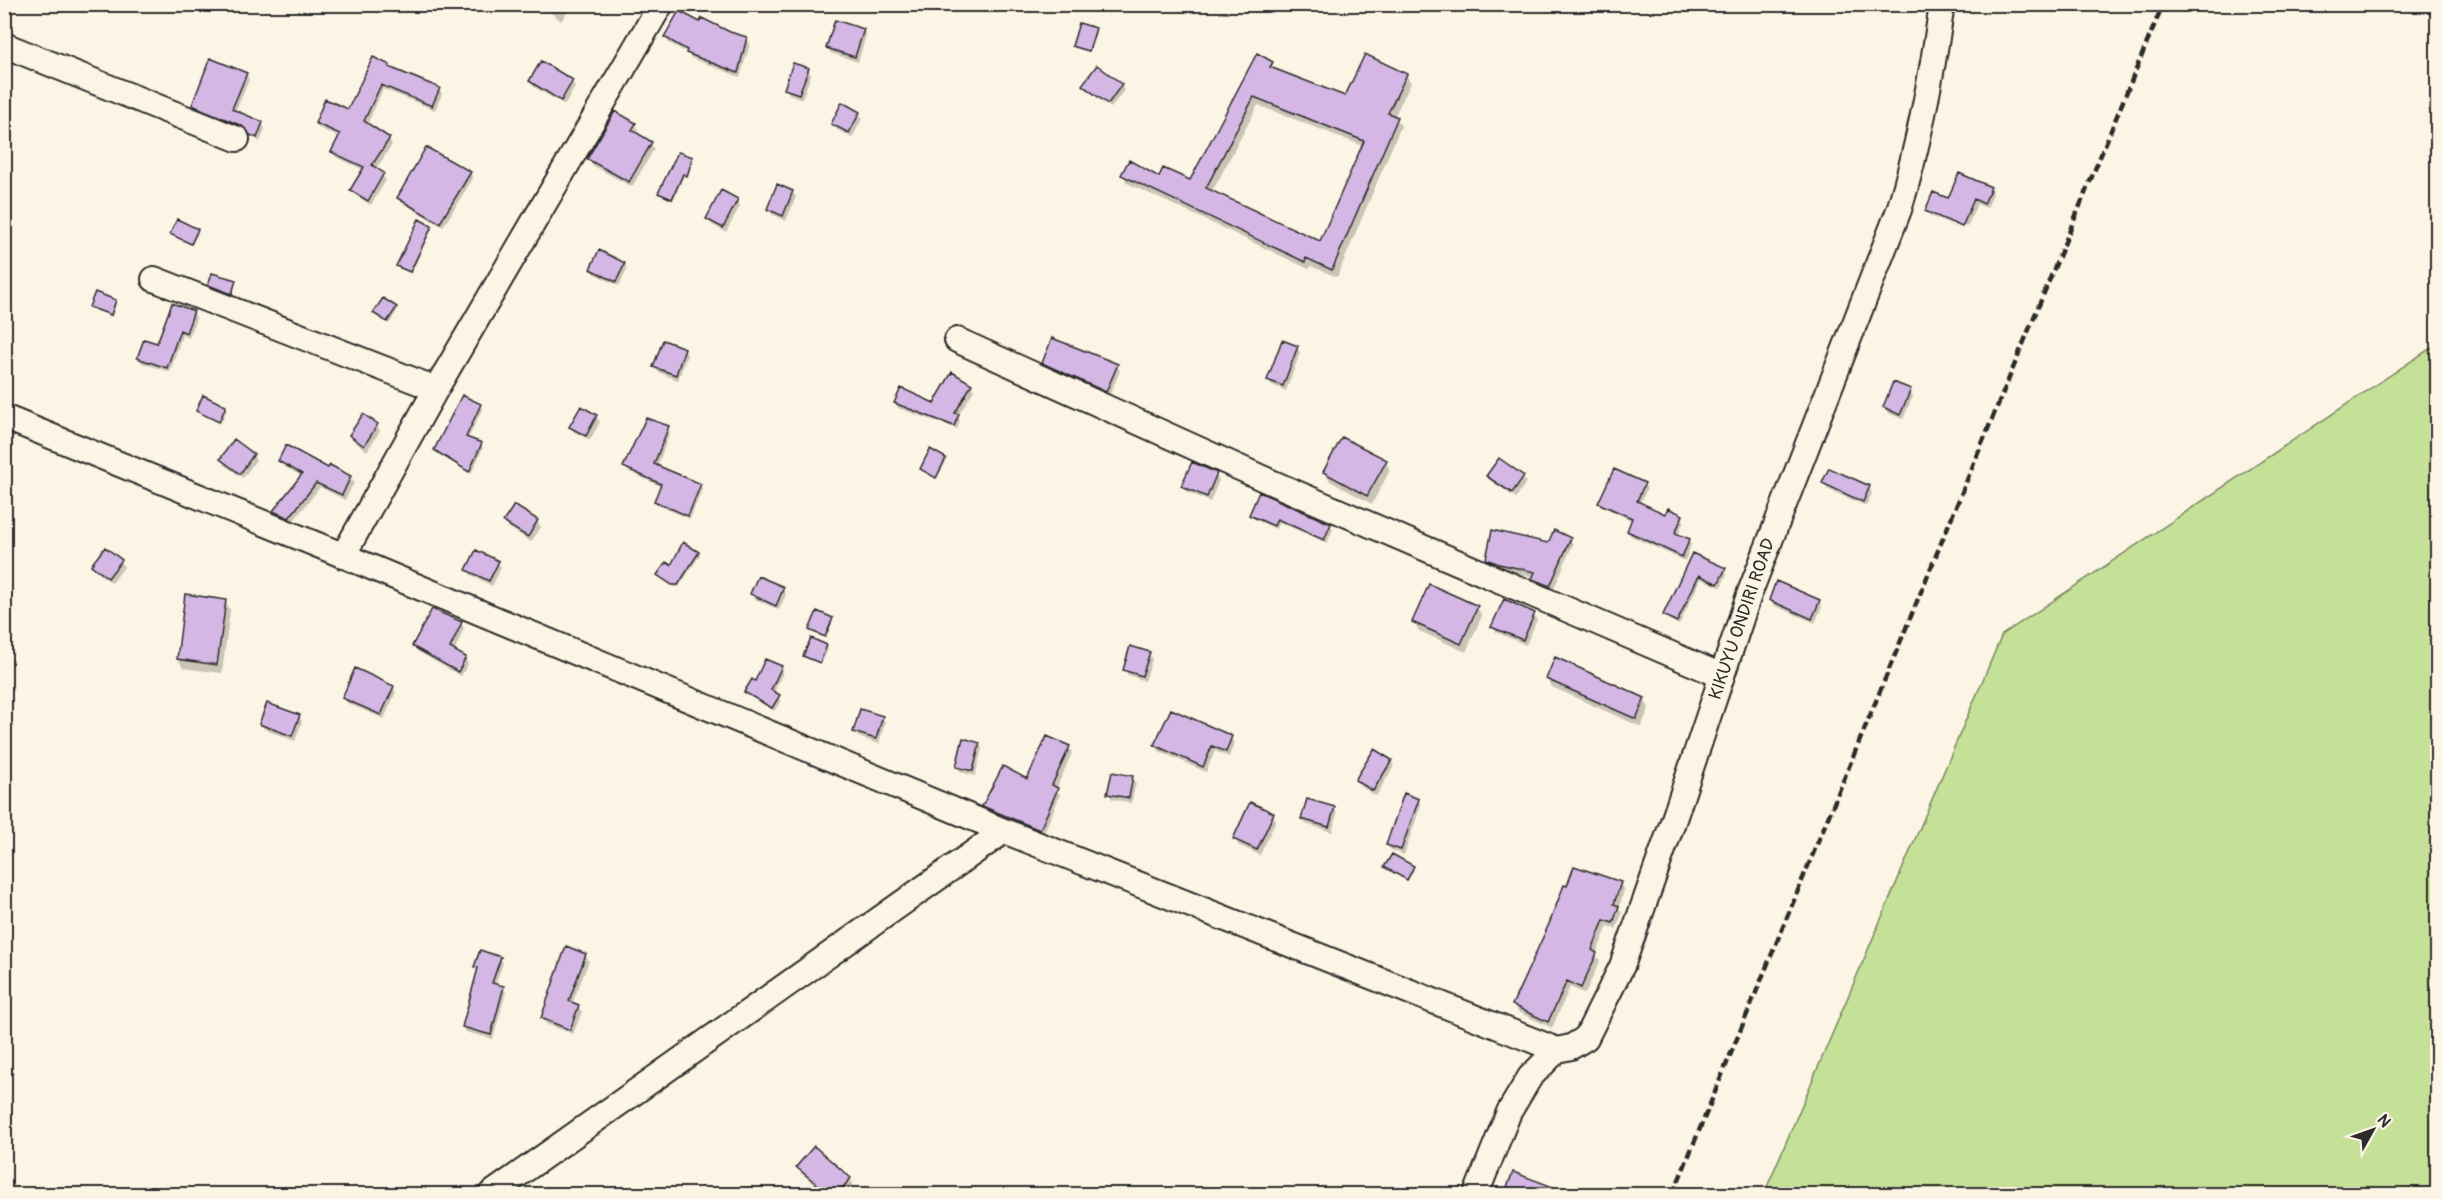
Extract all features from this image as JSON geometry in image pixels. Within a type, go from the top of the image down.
[{"type":"street","points":[[344,556],[436,389],[661,4]]},
{"type":"street","name":"KIKUYU ONDIRI ROAD","points":[[1476,1194],[1509,1112],[1530,1077],[1557,1050],[1571,1047],[1586,1038],[1622,966],[1750,592],[1899,210],[1925,111],[1942,4]]},
{"type":"street","points":[[4,45],[237,139]]},
{"type":"street","points":[[154,279],[436,389]]},
{"type":"street","points":[[957,340],[1273,483],[1722,676]]},
{"type":"street","points":[[4,417],[1004,831],[1557,1050]]},
{"type":"street","points":[[492,1194],[1004,831]]},
{"type":"green space","points":[[2437,344],[2437,1194],[1764,1194],[2002,635]]},
{"type":"building","points":[[679,11],[700,22],[702,18],[730,32],[747,37],[738,73],[686,53],[687,50],[664,37]]},
{"type":"building","points":[[835,20],[864,29],[855,57],[826,48]]},
{"type":"building","points":[[1079,23],[1096,28],[1089,51],[1072,46]]},
{"type":"building","points":[[1257,53],[1273,62],[1270,67],[1345,96],[1365,54],[1407,74],[1388,113],[1398,117],[1332,270],[1306,258],[1305,262],[1121,175],[1129,160],[1159,177],[1163,168],[1190,180]],"holes":[[[1254,97],[1364,141],[1320,241],[1206,188]]]},
{"type":"building","points":[[373,57],[390,65],[389,67],[440,88],[432,106],[381,85],[364,121],[390,138],[372,165],[384,173],[368,201],[350,190],[364,167],[331,152],[340,134],[315,123],[325,99],[348,109]]},
{"type":"building","points":[[210,58],[247,73],[232,109],[263,122],[257,138],[250,135],[242,126],[192,105]]},
{"type":"building","points":[[541,61],[573,80],[561,101],[529,81]]},
{"type":"building","points":[[793,63],[809,68],[799,94],[784,89]]},
{"type":"building","points":[[1097,65],[1122,84],[1108,104],[1082,85]]},
{"type":"building","points":[[842,102],[860,112],[849,133],[831,124]]},
{"type":"building","points":[[615,111],[636,123],[632,130],[652,142],[629,182],[587,159]]},
{"type":"building","points":[[426,147],[471,172],[440,223],[397,198]]},
{"type":"building","points":[[678,152],[693,157],[687,176],[683,174],[672,199],[658,193]]},
{"type":"building","points":[[1959,173],[1991,187],[1984,204],[1974,199],[1962,227],[1925,211],[1933,192],[1948,198]]},
{"type":"building","points":[[777,184],[793,191],[783,216],[767,209]]},
{"type":"building","points":[[721,190],[738,199],[723,228],[706,219]]},
{"type":"building","points":[[177,219],[198,229],[191,244],[170,234]]},
{"type":"building","points":[[419,219],[432,226],[410,272],[396,266]]},
{"type":"building","points":[[599,250],[625,263],[616,282],[590,269]]},
{"type":"building","points":[[212,273],[236,280],[232,294],[208,285]]},
{"type":"building","points":[[95,292],[116,300],[111,315],[89,307]]},
{"type":"building","points":[[383,298],[397,307],[387,322],[373,313]]},
{"type":"building","points":[[172,303],[194,311],[186,333],[180,330],[167,368],[137,358],[144,339],[157,343]]},
{"type":"building","points":[[1052,338],[1118,364],[1106,392],[1042,363]]},
{"type":"building","points":[[663,340],[685,348],[676,375],[653,367]]},
{"type":"building","points":[[1282,340],[1298,346],[1283,386],[1267,380]]},
{"type":"building","points":[[952,372],[972,384],[955,413],[959,414],[954,426],[894,403],[901,388],[934,403]]},
{"type":"building","points":[[1893,382],[1911,389],[1900,415],[1883,407]]},
{"type":"building","points":[[203,395],[226,406],[219,422],[196,411]]},
{"type":"building","points":[[462,395],[481,404],[466,437],[482,443],[469,472],[434,450]]},
{"type":"building","points":[[581,406],[597,415],[586,436],[569,427]]},
{"type":"building","points":[[363,414],[378,424],[364,446],[349,435]]},
{"type":"building","points":[[646,418],[669,426],[654,464],[701,484],[688,516],[654,501],[661,484],[623,467]]},
{"type":"building","points":[[1342,437],[1387,460],[1367,496],[1323,472]]},
{"type":"building","points":[[234,439],[254,454],[240,474],[220,459]]},
{"type":"building","points":[[286,445],[328,468],[330,465],[351,476],[342,495],[316,483],[289,518],[273,511],[302,474],[278,461]]},
{"type":"building","points":[[930,449],[946,458],[936,478],[920,469]]},
{"type":"building","points":[[1499,458],[1524,476],[1512,493],[1486,476]]},
{"type":"building","points":[[1192,462],[1217,473],[1207,497],[1181,486]]},
{"type":"building","points":[[1829,468],[1870,486],[1863,502],[1822,483]]},
{"type":"building","points":[[1614,469],[1645,483],[1637,501],[1665,514],[1668,508],[1683,515],[1675,533],[1690,539],[1682,557],[1627,531],[1632,518],[1598,503]]},
{"type":"building","points":[[1259,492],[1331,524],[1324,540],[1277,519],[1274,526],[1249,515]]},
{"type":"building","points":[[514,505],[538,520],[528,537],[503,522]]},
{"type":"building","points":[[1492,530],[1548,543],[1554,530],[1571,538],[1550,586],[1532,579],[1535,572],[1486,559]]},
{"type":"building","points":[[683,542],[699,552],[678,585],[672,585],[657,575],[666,562],[671,565]]},
{"type":"building","points":[[105,547],[122,560],[108,578],[91,565]]},
{"type":"building","points":[[476,550],[499,561],[489,581],[466,570]]},
{"type":"building","points":[[1692,553],[1726,568],[1718,584],[1699,575],[1677,622],[1663,615]]},
{"type":"building","points":[[758,576],[784,587],[776,606],[750,594]]},
{"type":"building","points":[[1776,581],[1820,600],[1812,619],[1769,600]]},
{"type":"building","points":[[1429,584],[1478,606],[1461,644],[1412,622]]},
{"type":"building","points":[[185,594],[226,600],[217,665],[177,659]]},
{"type":"building","points":[[1504,599],[1535,613],[1523,640],[1491,627]]},
{"type":"building","points":[[432,609],[462,622],[450,648],[466,657],[458,672],[412,646]]},
{"type":"building","points":[[817,611],[833,618],[825,637],[809,630]]},
{"type":"building","points":[[811,638],[827,645],[820,663],[803,656]]},
{"type":"building","points":[[1130,646],[1150,652],[1142,676],[1123,670]]},
{"type":"building","points":[[1555,657],[1645,698],[1636,719],[1546,679]]},
{"type":"building","points":[[765,659],[782,666],[771,690],[780,695],[772,708],[744,692],[752,679],[755,681]]},
{"type":"building","points":[[355,668],[394,686],[381,715],[342,698]]},
{"type":"building","points":[[267,703],[300,715],[292,736],[259,724]]},
{"type":"building","points":[[860,709],[883,716],[876,739],[853,732]]},
{"type":"building","points":[[1171,709],[1232,736],[1226,752],[1212,746],[1203,767],[1154,745]]},
{"type":"building","points":[[1047,736],[1070,746],[1052,785],[1058,788],[1040,830],[982,806],[1003,766],[1027,779]]},
{"type":"building","points":[[963,738],[980,743],[973,771],[956,767]]},
{"type":"building","points":[[1374,749],[1392,760],[1373,791],[1355,780]]},
{"type":"building","points":[[1112,772],[1133,776],[1129,798],[1107,794]]},
{"type":"building","points":[[1404,793],[1419,799],[1401,850],[1386,845]]},
{"type":"building","points":[[1307,799],[1335,807],[1329,827],[1301,819]]},
{"type":"building","points":[[1250,802],[1274,813],[1257,850],[1233,839]]},
{"type":"building","points":[[1392,854],[1414,866],[1407,880],[1384,867]]},
{"type":"building","points":[[1574,866],[1621,882],[1614,904],[1619,906],[1613,923],[1604,920],[1592,950],[1597,953],[1581,988],[1567,981],[1548,1022],[1512,1005]]},
{"type":"building","points":[[566,946],[586,954],[569,1001],[579,1005],[570,1030],[541,1018]]},
{"type":"building","points":[[480,950],[501,957],[492,983],[504,986],[491,1035],[462,1027],[478,968],[474,967]]},
{"type":"building","points":[[814,1146],[851,1178],[837,1194],[829,1194],[796,1167]]},
{"type":"building","points":[[1513,1172],[1569,1194],[1528,1194],[1507,1187]]},
{"type":"railway","points":[[1673,1194],[2163,4]]}]
